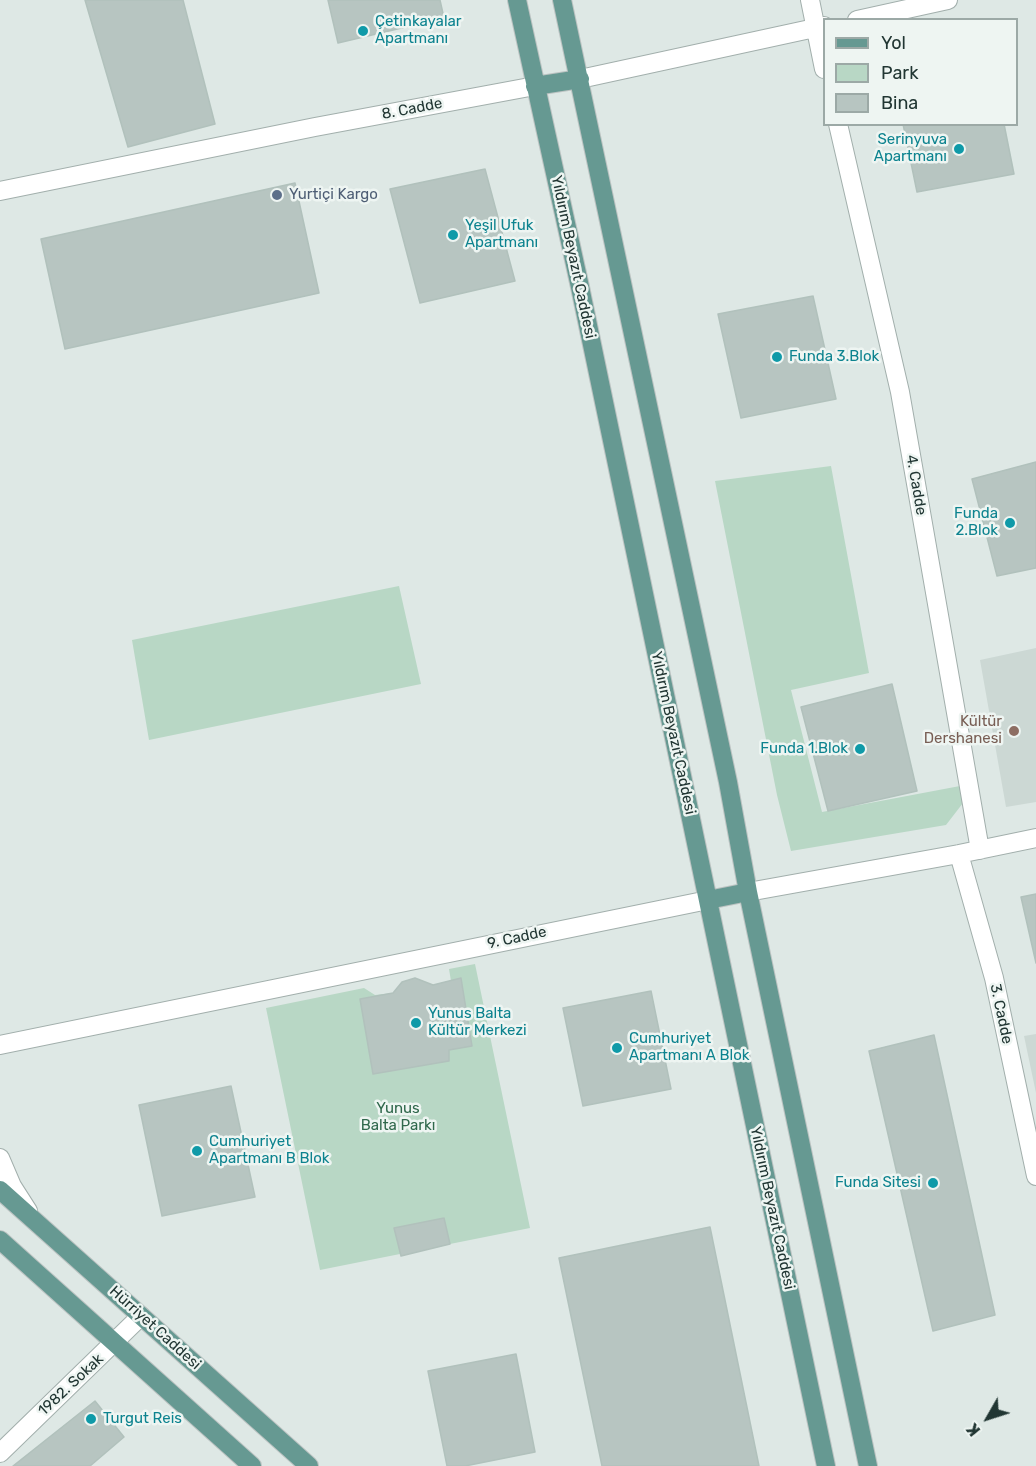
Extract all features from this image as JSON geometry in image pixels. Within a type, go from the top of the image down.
[{"type":"main road","name":"Yıldırım Beyazıt Caddesi","points":[[517,0],[826,1466]]},
{"type":"main road","points":[[562,0],[725,770],[748,892],[868,1466]]},
{"type":"main road","name":"8. Cadde","points":[[535,86],[580,79]]},
{"type":"main road","name":"9. Cadde","points":[[708,900],[748,892]]},
{"type":"main road","name":"Hürriyet Caddesi","points":[[0,1190],[309,1466]]},
{"type":"main road","points":[[0,1240],[252,1466]]},
{"type":"street","points":[[810,0],[820,27],[823,52]]},
{"type":"street","points":[[866,18],[948,0]]},
{"type":"street","name":"8. Cadde","points":[[580,79],[820,27]]},
{"type":"street","name":"8. Cadde","points":[[0,192],[315,127],[535,86]]},
{"type":"street","name":"4. Cadde","points":[[838,126],[900,392],[980,849]]},
{"type":"street","name":"9. Cadde","points":[[748,892],[959,855],[1036,838]]},
{"type":"street","name":"3. Cadde","points":[[959,855],[994,978],[1036,1176]]},
{"type":"street","name":"9. Cadde","points":[[0,1045],[708,900]]},
{"type":"street","points":[[0,1158],[12,1186],[34,1220]]},
{"type":"street","name":"1982. Sokak","points":[[0,1453],[141,1316]]},
{"type":"shaded area","name":"Kültür Dershanesi","points":[[1036,648],[1036,802],[1006,807],[980,660]]},
{"type":"shaded area","points":[[1036,1034],[1036,1093],[1024,1036]]},
{"type":"green space","points":[[831,466],[869,673],[791,690],[822,812],[960,786],[963,803],[946,825],[791,851],[777,795],[715,481]]},
{"type":"green space","points":[[399,586],[421,684],[149,740],[132,640]]},
{"type":"green space","name":"Yunus Balta Parkı","points":[[475,964],[530,1228],[320,1270],[266,1008],[364,988],[375,995],[393,993],[402,982],[415,978],[433,985],[451,981],[449,969]]},
{"type":"building","points":[[85,0],[183,0],[215,124],[128,147]]},
{"type":"building","name":"Çetinkayalar Apartmanı","points":[[328,0],[440,0],[444,18],[338,43]]},
{"type":"building","name":"Serinyuva Apartmanı","points":[[903,126],[1004,126],[1014,174],[917,192]]},
{"type":"building","name":"Yeşil Ufuk Apartmanı","points":[[485,169],[515,281],[420,303],[390,189]]},
{"type":"building","points":[[295,183],[319,293],[65,349],[41,239]]},
{"type":"building","name":"Funda 3.Blok","points":[[813,296],[836,399],[741,418],[718,314]]},
{"type":"building","name":"Funda 2.Blok","points":[[1036,462],[1036,568],[997,576],[972,479]]},
{"type":"building","name":"Funda 1.Blok","points":[[892,684],[917,791],[828,811],[801,707]]},
{"type":"building","points":[[1036,894],[1036,963],[1021,897]]},
{"type":"building","name":"Yunus Balta Kültür Merkezi","points":[[415,978],[433,985],[461,978],[472,1046],[449,1050],[449,1061],[373,1074],[360,999],[393,993],[402,982]]},
{"type":"building","name":"Cumhuriyet Apartmanı A Blok","points":[[651,991],[671,1089],[583,1106],[563,1008]]},
{"type":"building","name":"Funda Sitesi","points":[[934,1035],[995,1315],[933,1331],[869,1051]]},
{"type":"building","name":"Cumhuriyet Apartmanı B Blok","points":[[231,1086],[255,1197],[162,1216],[139,1105]]},
{"type":"building","points":[[444,1218],[450,1244],[401,1256],[394,1228]]},
{"type":"building","points":[[710,1227],[759,1466],[602,1466],[559,1258]]},
{"type":"building","points":[[516,1354],[535,1452],[465,1466],[447,1466],[428,1371]]},
{"type":"building","name":"Turgut Reis","points":[[95,1401],[124,1437],[90,1466],[13,1466]]},
{"type":"place","name":"Çetinkayalar Apartmanı","points":[[363,31]]},
{"type":"place","name":"Serinyuva Apartmanı","points":[[959,149]]},
{"type":"place","name":"Yurtiçi Kargo","points":[[277,195]]},
{"type":"place","name":"Yeşil Ufuk Apartmanı","points":[[453,235]]},
{"type":"place","name":"Funda 3.Blok","points":[[777,357]]},
{"type":"place","name":"Funda 2.Blok","points":[[1010,523]]},
{"type":"place","name":"Kültür Dershanesi","points":[[1014,731]]},
{"type":"place","name":"Funda 1.Blok","points":[[860,749]]},
{"type":"place","name":"Yunus Balta Kültür Merkezi","points":[[416,1023]]},
{"type":"place","name":"Cumhuriyet Apartmanı A Blok","points":[[617,1048]]},
{"type":"place","name":"Cumhuriyet Apartmanı B Blok","points":[[197,1151]]},
{"type":"place","name":"Funda Sitesi","points":[[933,1183]]},
{"type":"place","name":"Turgut Reis","points":[[91,1419]]}]
